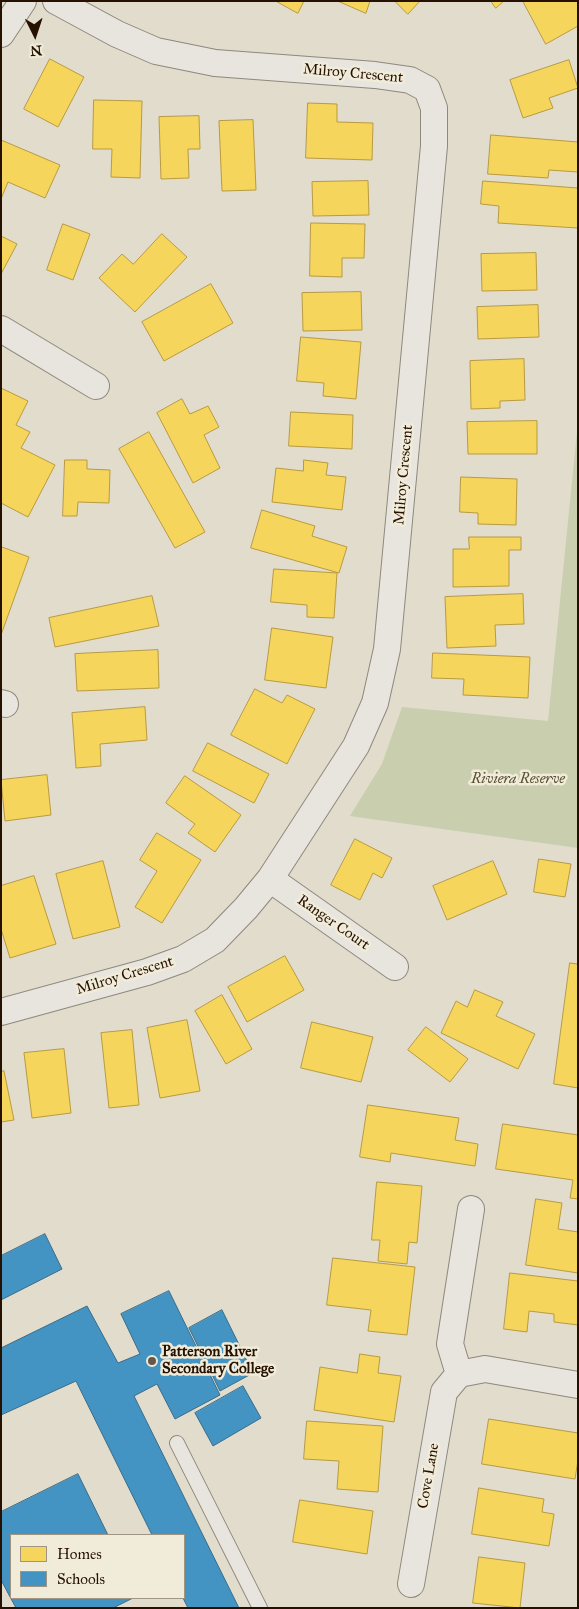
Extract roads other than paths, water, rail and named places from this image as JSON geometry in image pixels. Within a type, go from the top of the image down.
[{"type":"street","points":[[11,19],[32,1]]},
{"type":"street","name":"Milroy Crescent","points":[[1,1012],[148,972],[183,959],[215,940],[246,908],[270,879],[356,746],[375,703],[388,649],[434,146],[434,108],[427,89],[410,80],[375,75],[215,63],[156,51],[117,34],[75,9],[56,1]]},
{"type":"street","points":[[1,329],[96,386]]},
{"type":"street","name":"Ranger Court","points":[[270,879],[395,968]]},
{"type":"street","points":[[471,1209],[450,1344],[459,1374],[484,1370],[578,1385]]},
{"type":"street","name":"Cove Lane","points":[[411,1584],[444,1392],[459,1374]]},
{"type":"lane","points":[[177,1443],[260,1608]]},
{"type":"place","name":"Patterson River Secondary College","points":[[152,1361]]},
{"type":"park label","name":"Riviera Reserve","points":[[518,779]]}]
